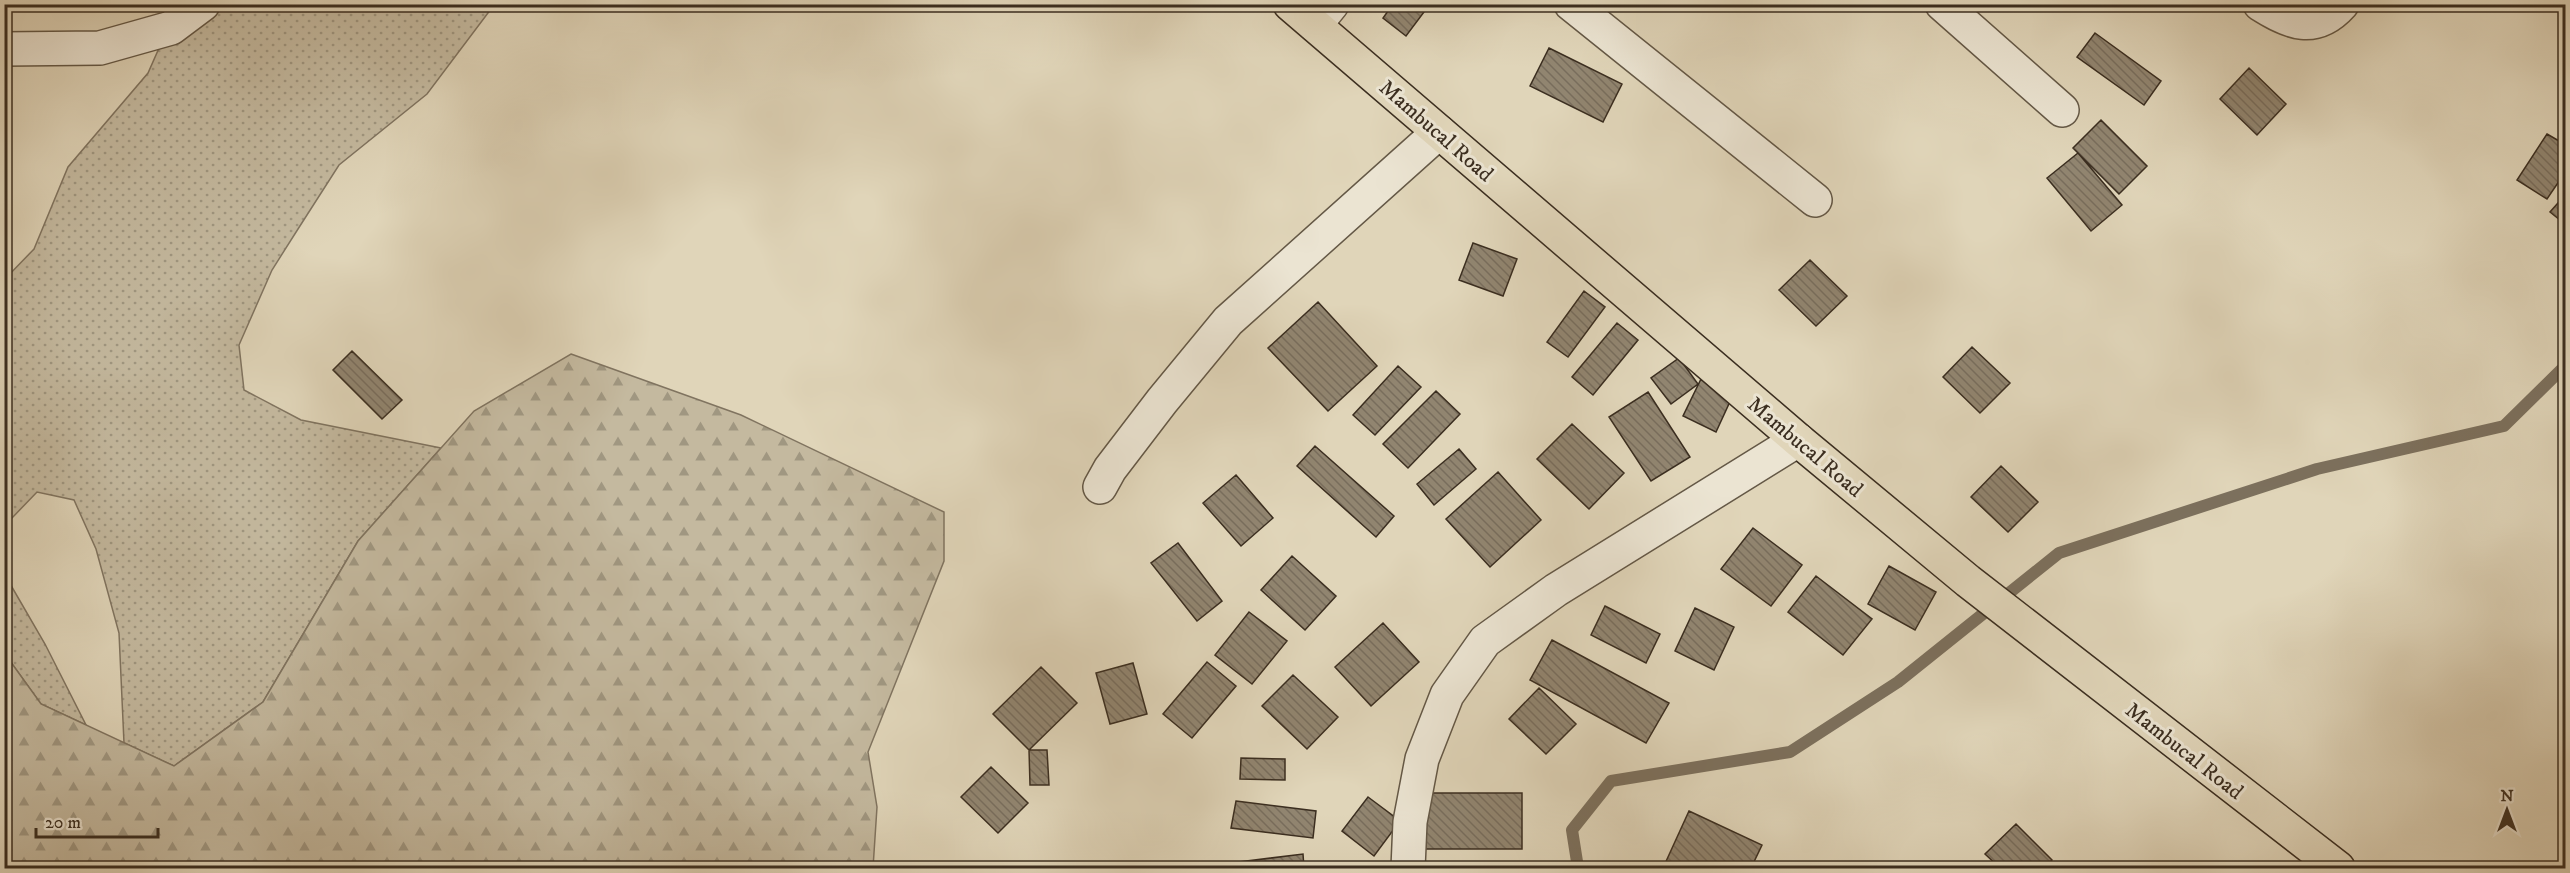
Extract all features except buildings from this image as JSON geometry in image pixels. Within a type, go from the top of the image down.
[{"type":"main road","name":"Mambucal Road","points":[[1290,4],[1323,15],[1439,132],[1798,440],[1968,581],[2336,868]]},
{"type":"street","points":[[4,49],[100,48],[171,28],[202,4]]},
{"type":"street","points":[[1571,4],[1815,200]]},
{"type":"street","points":[[1942,4],[2062,110]]},
{"type":"street","points":[[2260,4],[2280,17],[2307,24],[2331,17],[2342,4]]},
{"type":"street","points":[[1100,488],[1110,469],[1162,401],[1228,321],[1439,132]]},
{"type":"street","points":[[1408,868],[1410,822],[1422,759],[1447,694],[1485,641],[1556,590],[1798,440]]},
{"type":"green space","points":[[178,5],[494,5],[427,94],[339,165],[272,270],[239,345],[244,390],[301,420],[441,448],[358,541],[263,702],[174,766],[124,743],[119,633],[96,549],[74,500],[37,492],[11,519],[9,582],[45,644],[86,725],[41,704],[5,654],[4,280],[34,249],[68,167],[148,73]]},
{"type":"green space","points":[[571,354],[741,415],[944,512],[944,561],[868,752],[877,807],[873,868],[5,868],[5,654],[41,704],[174,766],[263,702],[358,541],[474,411]]},
{"type":"waterway","points":[[1578,868],[1572,830],[1611,781],[1790,752],[1898,682],[2059,553],[2317,469],[2504,426],[2566,365]]}]
